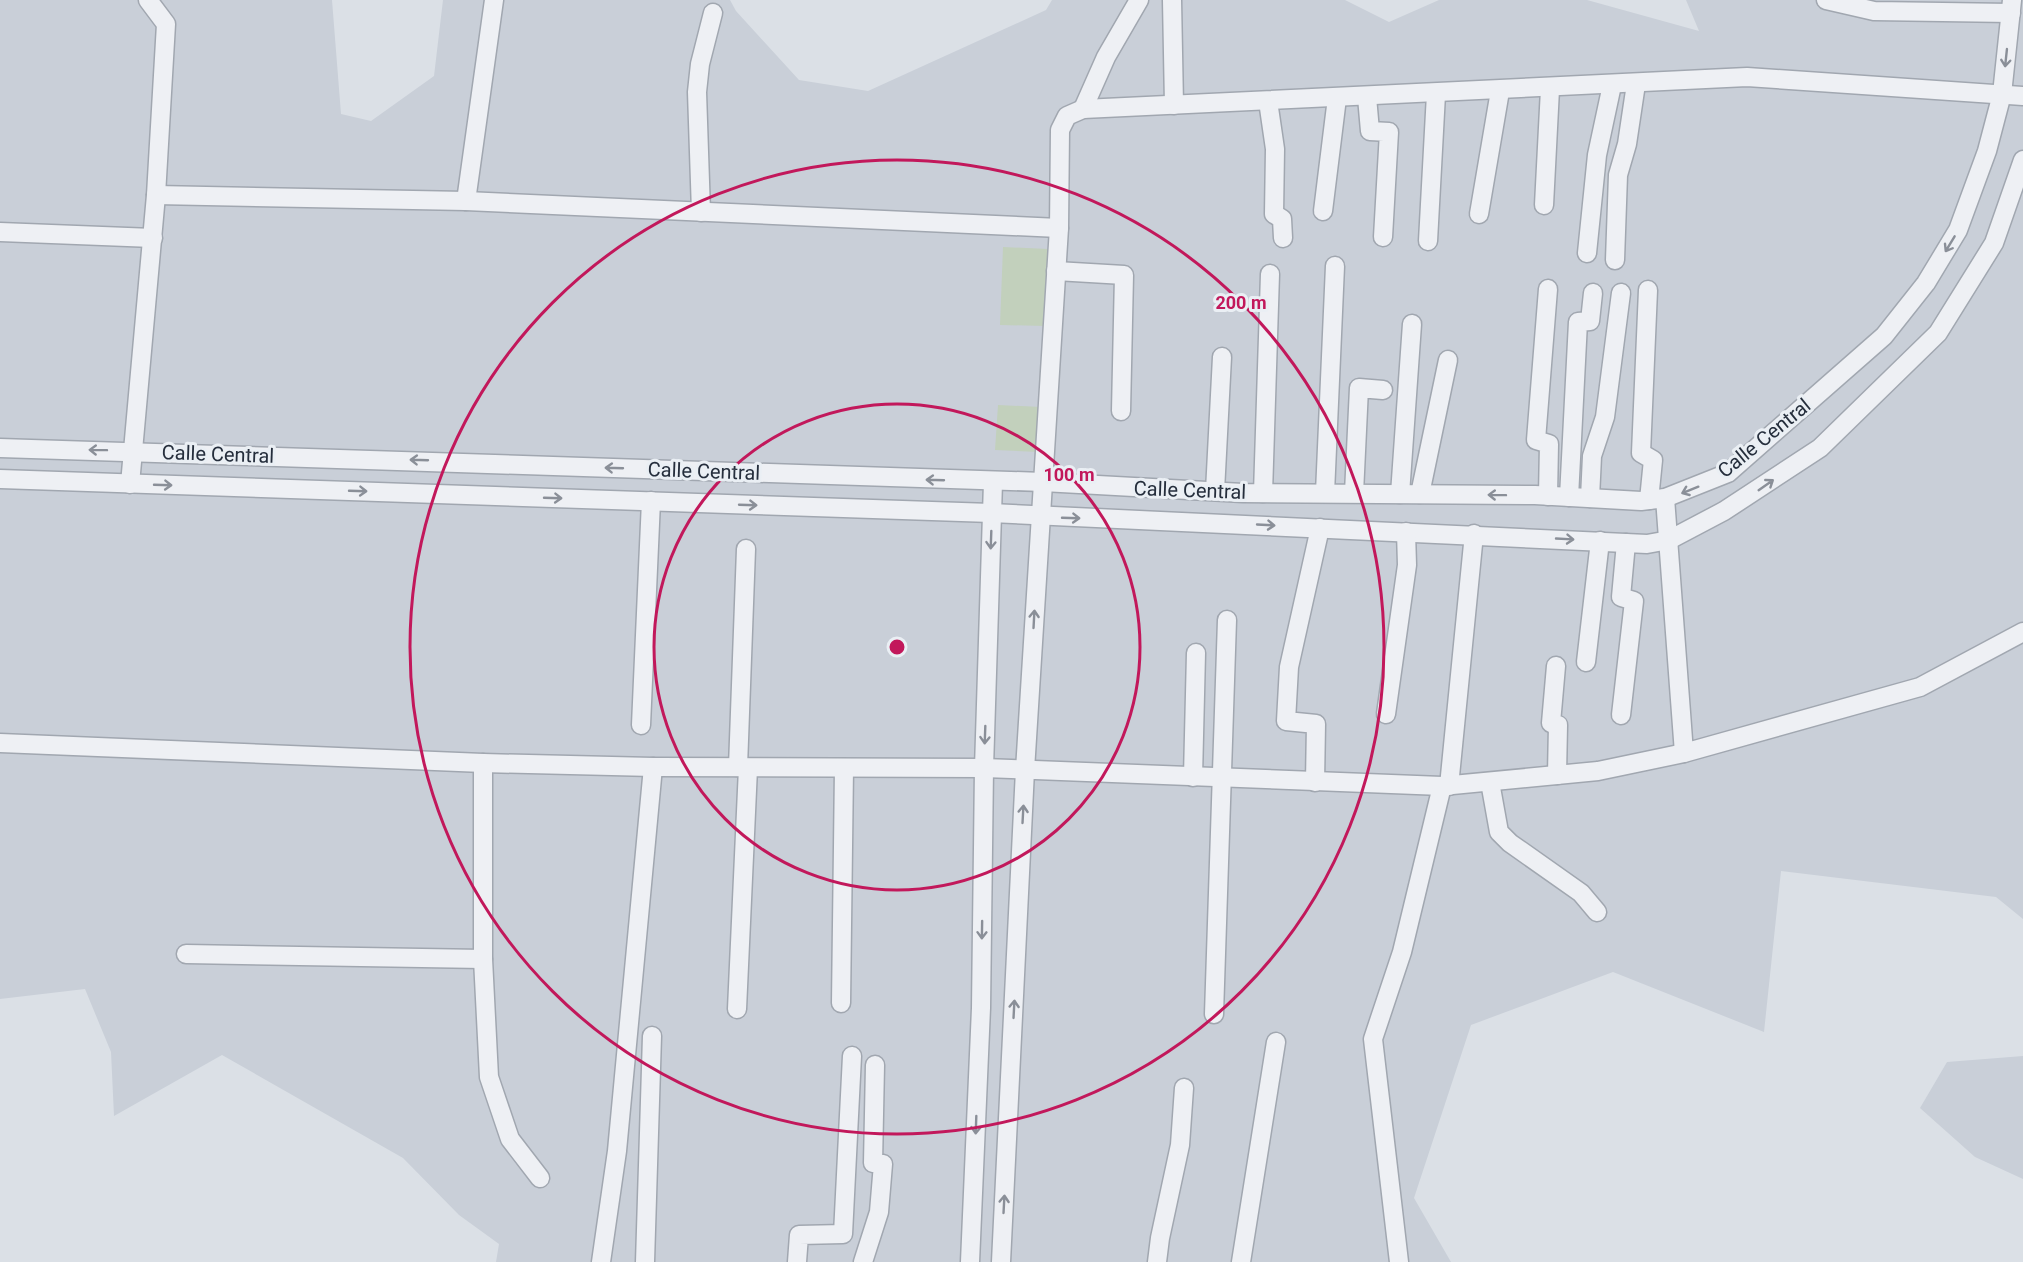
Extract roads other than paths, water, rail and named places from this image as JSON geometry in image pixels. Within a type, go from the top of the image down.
[{"type":"street","points":[[130,484],[153,238],[166,24],[148,0]]},
{"type":"street","points":[[466,201],[494,0]]},
{"type":"street","points":[[1083,109],[1106,57],[1139,0]]},
{"type":"street","points":[[1172,0],[1174,105]]},
{"type":"street","points":[[1826,0],[1874,11],[2011,7]]},
{"type":"street","name":"Calle Central","points":[[0,448],[1043,482],[1243,493],[1657,499],[1728,473],[1884,336],[1926,283],[1958,230],[1987,151],[2001,94],[2011,7]]},
{"type":"street","points":[[701,212],[697,92],[700,64],[713,14]]},
{"type":"street","points":[[1001,1262],[1040,517],[1059,228],[1060,130],[1067,116],[1083,109],[1612,86],[1747,77],[2023,96]]},
{"type":"street","points":[[1615,260],[1618,175],[1627,144],[1636,84]]},
{"type":"street","points":[[1587,253],[1597,155],[1612,86]]},
{"type":"street","points":[[1544,205],[1550,88]]},
{"type":"street","points":[[1479,214],[1500,91]]},
{"type":"street","points":[[1428,241],[1436,94]]},
{"type":"street","points":[[1367,97],[1370,131],[1389,132],[1383,237]]},
{"type":"street","points":[[1323,211],[1337,98]]},
{"type":"street","points":[[1268,101],[1275,149],[1274,214],[1282,219],[1283,238]]},
{"type":"street","name":"Calle Central","points":[[0,479],[991,513],[1040,517],[1474,534],[1647,544],[1670,540],[1756,493],[1820,448],[1938,333],[1995,243],[2023,160]]},
{"type":"street","points":[[156,195],[466,201],[1059,228]]},
{"type":"street","points":[[0,232],[153,238]]},
{"type":"street","points":[[1325,493],[1335,266]]},
{"type":"street","points":[[1056,271],[1124,275],[1121,411]]},
{"type":"street","points":[[1263,493],[1270,274]]},
{"type":"street","points":[[1548,289],[1536,440],[1549,444],[1548,496]]},
{"type":"street","points":[[1648,290],[1641,453],[1653,460],[1657,499],[1670,540],[1684,753]]},
{"type":"street","points":[[1569,497],[1578,322],[1590,321],[1593,293]]},
{"type":"street","points":[[1590,498],[1592,456],[1605,417],[1621,293]]},
{"type":"street","points":[[1400,494],[1412,324]]},
{"type":"street","points":[[1215,491],[1222,357]]},
{"type":"street","points":[[1420,494],[1448,360]]},
{"type":"street","points":[[1354,494],[1359,388],[1383,390]]},
{"type":"street","points":[[970,1262],[981,1008],[984,768],[993,482]]},
{"type":"street","points":[[1242,524],[1243,493]]},
{"type":"street","points":[[641,725],[651,501]]},
{"type":"street","points":[[1315,782],[1316,724],[1286,721],[1285,708],[1289,667],[1320,528]]},
{"type":"street","points":[[1386,714],[1407,566],[1406,531]]},
{"type":"street","points":[[1399,1262],[1372,1039],[1402,952],[1445,786],[1474,534]]},
{"type":"street","points":[[1586,662],[1600,541]]},
{"type":"street","points":[[1621,715],[1634,602],[1621,597],[1626,543]]},
{"type":"street","points":[[737,1009],[746,549]]},
{"type":"street","points":[[1214,1014],[1227,620]]},
{"type":"street","points":[[0,743],[483,762],[654,767],[984,768],[1445,786],[1598,771],[1684,753],[1920,687],[2023,632]]},
{"type":"street","points":[[1193,777],[1196,653]]},
{"type":"street","points":[[1556,666],[1551,723],[1558,725],[1557,775]]},
{"type":"street","points":[[483,762],[483,959],[489,1077],[510,1139],[540,1178]]},
{"type":"street","points":[[600,1262],[617,1151],[654,767]]},
{"type":"street","points":[[840,1003],[844,768]]},
{"type":"street","points":[[1490,782],[1499,832],[1510,843],[1581,892],[1597,912]]},
{"type":"street","points":[[186,954],[483,959]]},
{"type":"street","points":[[645,1262],[652,1036]]},
{"type":"street","points":[[1242,1262],[1276,1042]]},
{"type":"street","points":[[797,1262],[799,1235],[843,1234],[852,1056]]},
{"type":"street","points":[[863,1262],[879,1212],[883,1164],[873,1163],[875,1065]]},
{"type":"street","points":[[1157,1262],[1180,1145],[1184,1088]]}]
